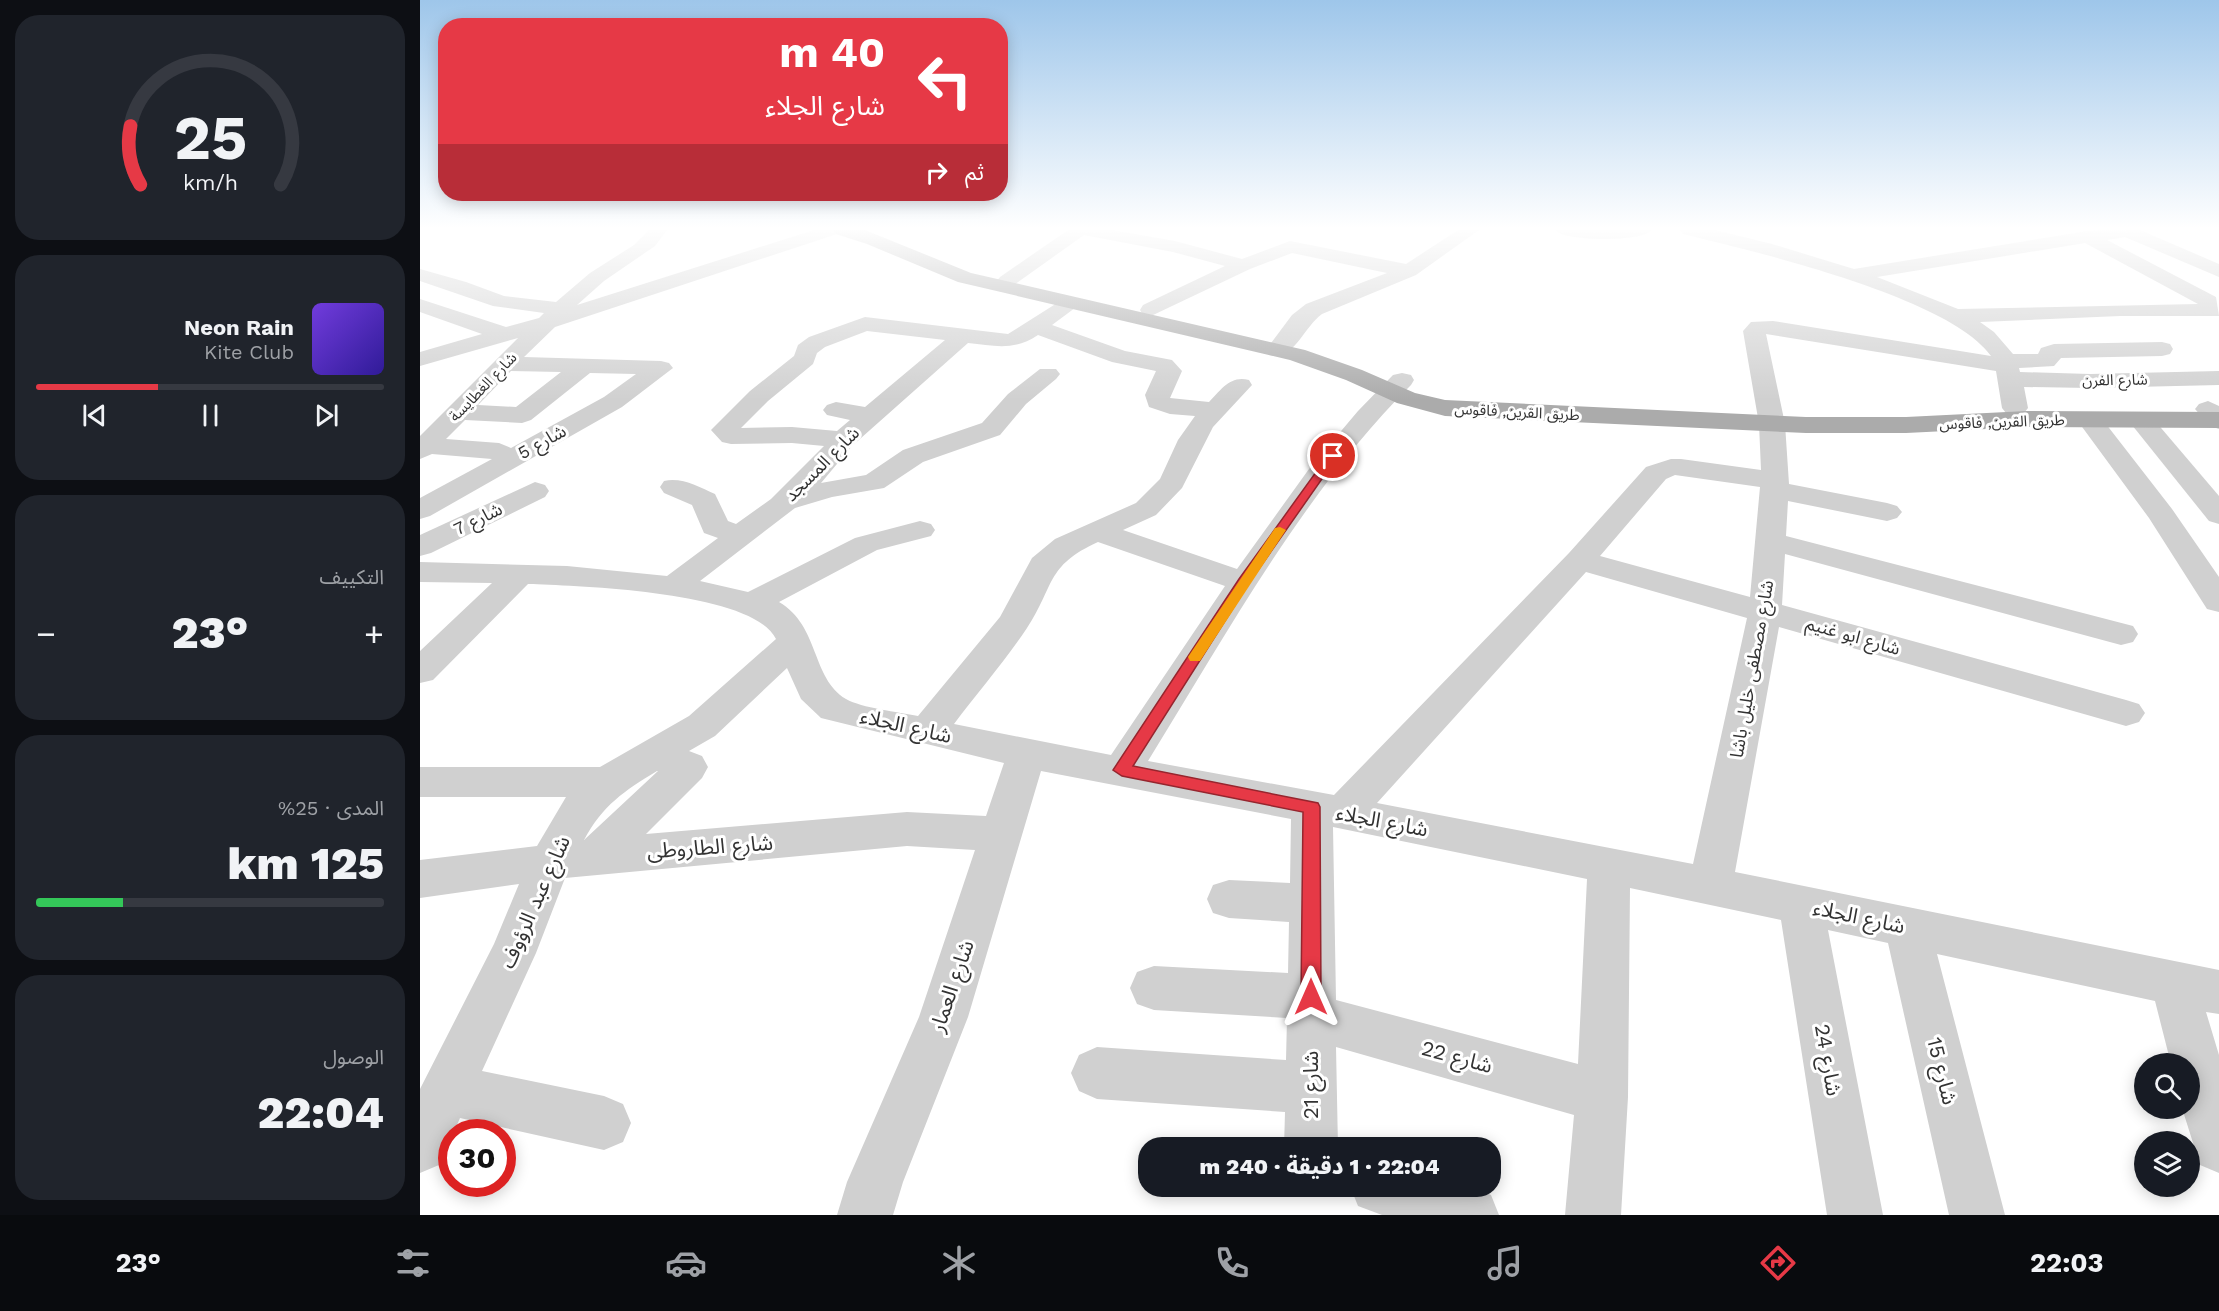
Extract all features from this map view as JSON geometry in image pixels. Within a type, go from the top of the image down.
[{"type":"main road","name":"طريق القرين, فاقوس","points":[[1008,287],[1282,345],[1335,368],[1395,386],[1425,404],[1466,410],[1771,418],[1873,426],[2027,419],[2140,420],[2216,416]]},
{"type":"main road","name":"طريق القرين, فاقوس","points":[[1029,287],[1091,303],[1151,310],[1190,324]]},
{"type":"main road","name":"طريق القرين, فاقوس","points":[[1771,418],[2015,408],[2216,416]]},
{"type":"street","points":[[461,287],[500,302],[553,316]]},
{"type":"street","name":"شارع الغطايسة","points":[[423,449],[553,316],[586,287]]},
{"type":"street","points":[[420,359],[506,335],[553,316],[648,287]]},
{"type":"street","points":[[1151,310],[1199,287]]},
{"type":"street","points":[[1282,345],[1300,320],[1314,309],[1370,287]]},
{"type":"street","points":[[1882,287],[1954,316],[1990,341],[2006,368],[2015,408]]},
{"type":"street","points":[[2180,287],[2214,305]]},
{"type":"street","points":[[843,441],[792,435],[731,436],[724,430],[759,396],[805,359],[806,350],[810,346],[834,333],[871,324],[1008,341],[1017,339],[1036,327],[1091,303]]},
{"type":"street","points":[[420,305],[506,335]]},
{"type":"street","points":[[1954,316],[2214,305]]},
{"type":"street","points":[[1036,327],[1120,357],[1164,365],[1170,371],[1157,395],[1158,402],[1170,406],[1215,411]]},
{"type":"street","name":"شارع مصطفى خليل باشا","points":[[1710,887],[1765,610],[1771,541],[1774,485],[1771,418],[1755,348],[1754,331],[1759,327],[2006,368]]},
{"type":"street","name":"شارع المسجد","points":[[674,586],[781,506],[820,468],[843,441],[963,336]]},
{"type":"street","points":[[2006,368],[2046,361],[2050,359],[2049,353],[2054,351],[2162,349]]},
{"type":"street","points":[[506,364],[584,366]]},
{"type":"street","points":[[458,412],[522,416],[584,366]]},
{"type":"street","name":"شارع 5","points":[[420,510],[613,402],[661,368],[584,366]]},
{"type":"street","name":"شارع الفرن","points":[[2006,368],[2090,381],[2219,378]]},
{"type":"street","points":[[781,506],[816,492],[874,482],[913,456],[991,429],[1017,399],[1048,374]]},
{"type":"street","points":[[927,731],[1014,622],[1043,565],[1066,545],[1146,509],[1160,496],[1179,468],[1191,440],[1240,385]]},
{"type":"street","points":[[1122,770],[1244,582],[1320,472],[1373,406],[1395,386]]},
{"type":"street","points":[[836,410],[871,416]]},
{"type":"street","points":[[2090,420],[2163,515],[2218,598]]},
{"type":"street","points":[[2140,420],[2219,515]]},
{"type":"street","points":[[423,449],[499,451]]},
{"type":"street","points":[[1327,810],[1580,560],[1662,470],[1681,467],[1774,485],[1887,512]]},
{"type":"street","points":[[674,487],[705,500],[715,527],[742,536]]},
{"type":"street","name":"شارع 7","points":[[420,547],[536,491]]},
{"type":"street","points":[[753,603],[812,570],[866,544],[920,530]]},
{"type":"street","points":[[1098,532],[1244,582]]},
{"type":"street","points":[[1771,541],[2121,634]]},
{"type":"street","name":"شارع ابو غنيم","points":[[1580,560],[2126,713]]},
{"type":"street","name":"شارع الجلاء","points":[[420,572],[588,576],[674,586],[753,603],[772,612],[786,625],[795,641],[811,683],[821,698],[834,708],[1027,753],[1327,810],[2197,987]]},
{"type":"street","points":[[420,670],[520,574]]},
{"type":"street","name":"شارع عبد الرؤوف","points":[[431,1117],[513,953],[549,864],[580,809],[606,782],[702,726],[795,641]]},
{"type":"street","points":[[597,856],[688,767],[653,753]]},
{"type":"street","name":"شارع العمار","points":[[865,1215],[875,1182],[943,1017],[1027,753]]},
{"type":"street","points":[[420,782],[606,782]]},
{"type":"street","name":"شارع 21","points":[[1311,1137],[1312,904],[1327,810]]},
{"type":"street","name":"شارع الطاروطى","points":[[420,879],[597,856],[906,829],[1001,834]]},
{"type":"street","points":[[1593,1215],[1602,1097],[1609,867]]},
{"type":"street","points":[[1229,899],[1312,904]]},
{"type":"street","name":"شارع 24","points":[[1801,905],[1855,1215]]},
{"type":"street","name":"شارع 15","points":[[1907,927],[1977,1215]]},
{"type":"street","points":[[2197,987],[2219,1146]]},
{"type":"street","name":"شارع 22","points":[[1154,988],[1311,1007],[1602,1097]]},
{"type":"street","points":[[1097,1073],[1311,1088]]},
{"type":"street","points":[[431,1117],[604,1123]]},
{"type":"street","points":[[1413,1197],[1471,1215]]},
{"type":"slow traffic","points":[[1195,657],[1280,530]]},
{"type":"route","points":[[1311,997],[1312,807],[1122,770],[1244,582],[1333,456]]}]
